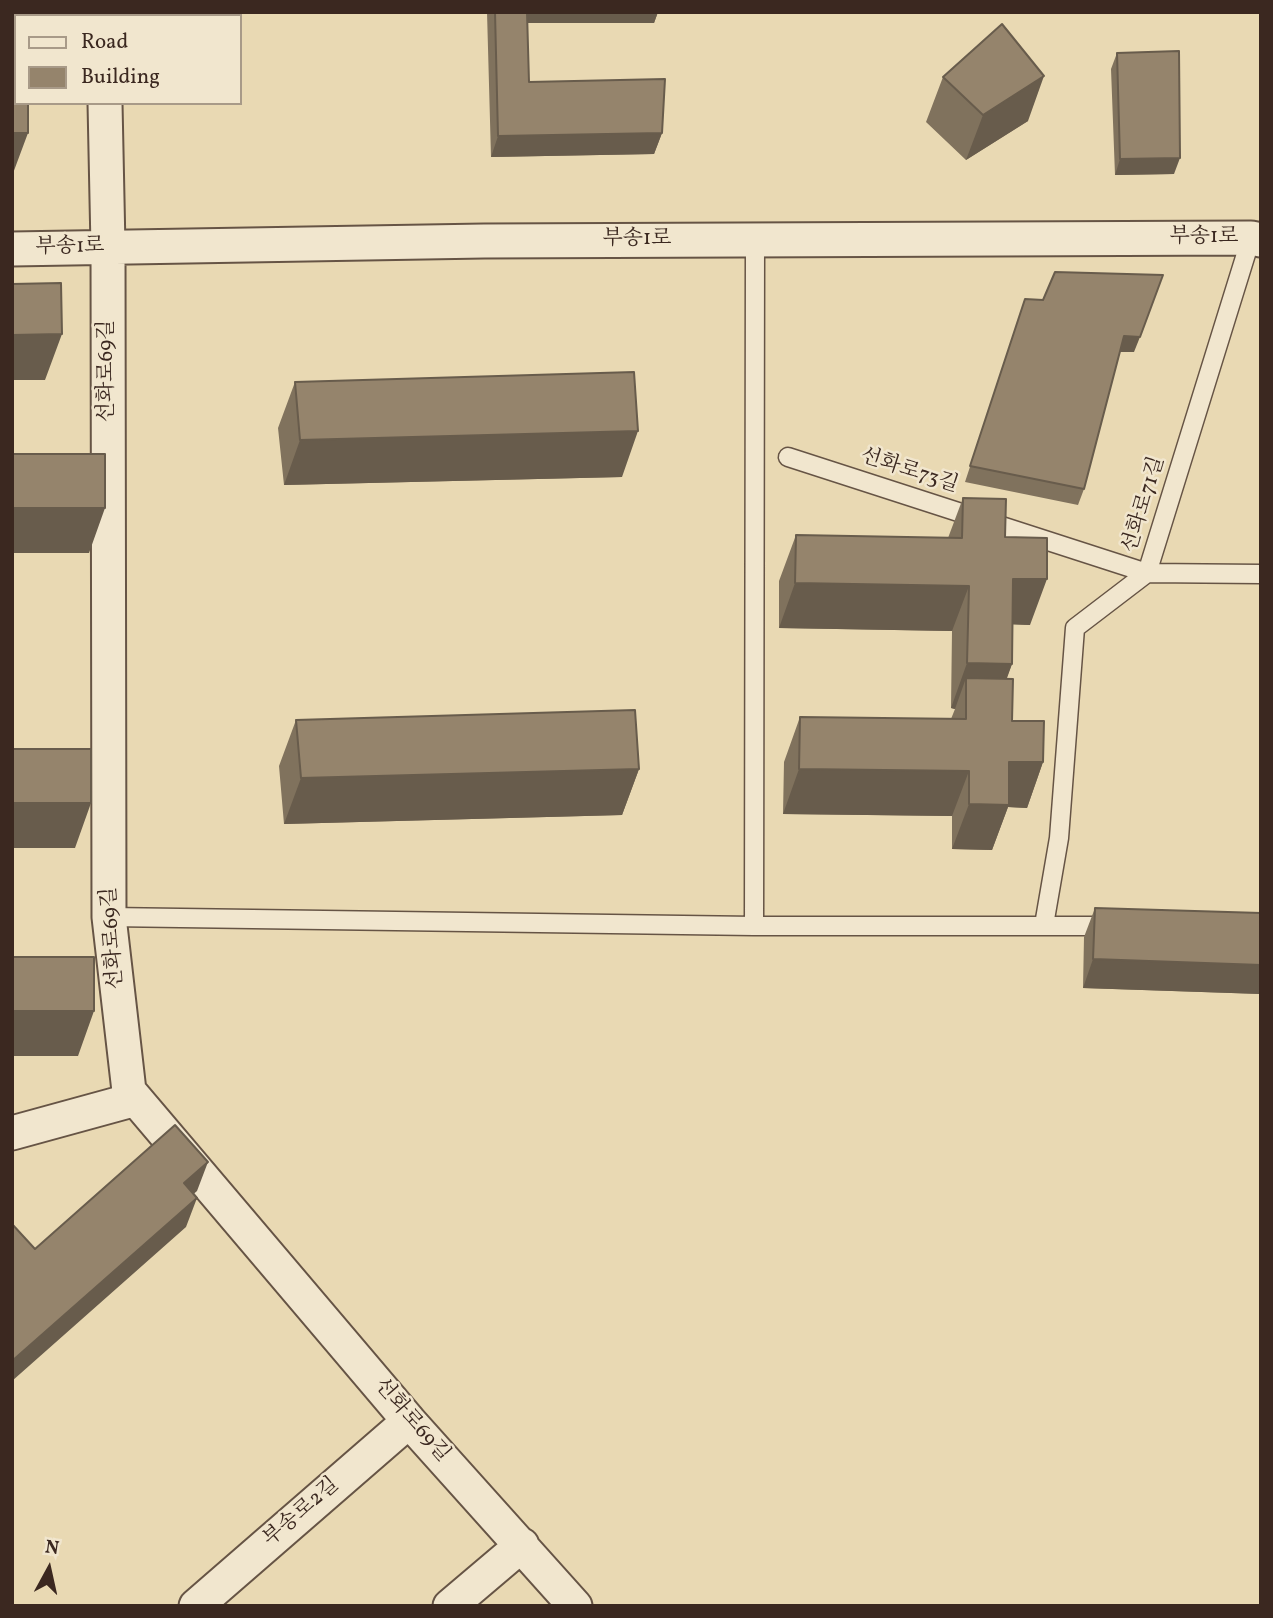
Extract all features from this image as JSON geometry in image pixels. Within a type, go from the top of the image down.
[{"type":"street","name":"선화로69길","points":[[105,105],[108,247],[109,917],[129,1091],[409,1421],[575,1606]]},
{"type":"street","name":"부송1로","points":[[12,249],[755,239],[1256,239]]},
{"type":"street","points":[[12,1133],[136,1099]]},
{"type":"street","name":"부송로2길","points":[[196,1606],[409,1421]]},
{"type":"street","points":[[450,1606],[522,1545]]},
{"type":"lane","points":[[754,926],[755,239]]},
{"type":"lane","name":"선화로71길","points":[[1044,925],[1059,838],[1075,628],[1147,573],[1256,239]]},
{"type":"lane","name":"선화로73길","points":[[788,457],[1147,573],[1261,574]]},
{"type":"lane","points":[[109,917],[754,926],[1125,926]]},
{"type":"building","points":[[495,12],[527,12],[529,82],[665,79],[662,133],[498,136]]},
{"type":"building","points":[[1002,24],[1044,76],[983,115],[943,77]]},
{"type":"building","points":[[1179,51],[1180,158],[1120,159],[1117,53]]},
{"type":"building","points":[[12,93],[14,105],[28,105],[28,133],[12,133]]},
{"type":"building","points":[[1055,272],[1163,275],[1140,337],[1124,336],[1084,489],[970,466],[1025,299],[1043,300]]},
{"type":"building","points":[[61,283],[62,334],[12,335],[12,284]]},
{"type":"building","points":[[634,372],[638,431],[300,440],[295,382]]},
{"type":"building","points":[[12,454],[105,454],[105,508],[12,508]]},
{"type":"building","points":[[963,498],[1006,499],[1005,537],[1047,538],[1047,579],[1013,579],[1012,664],[967,663],[969,586],[795,583],[796,535],[962,538]]},
{"type":"building","points":[[966,678],[1013,679],[1012,721],[1044,721],[1043,762],[1009,762],[1009,805],[969,804],[969,771],[799,769],[800,717],[966,719]]},
{"type":"building","points":[[635,710],[639,769],[301,778],[296,720]]},
{"type":"building","points":[[12,749],[91,749],[91,803],[12,803]]},
{"type":"building","points":[[1095,908],[1261,913],[1261,965],[1093,959]]},
{"type":"building","points":[[12,957],[94,957],[94,1011],[12,1011]]},
{"type":"building","points":[[175,1125],[208,1162],[184,1183],[197,1198],[12,1361],[12,1224],[35,1249]]}]
